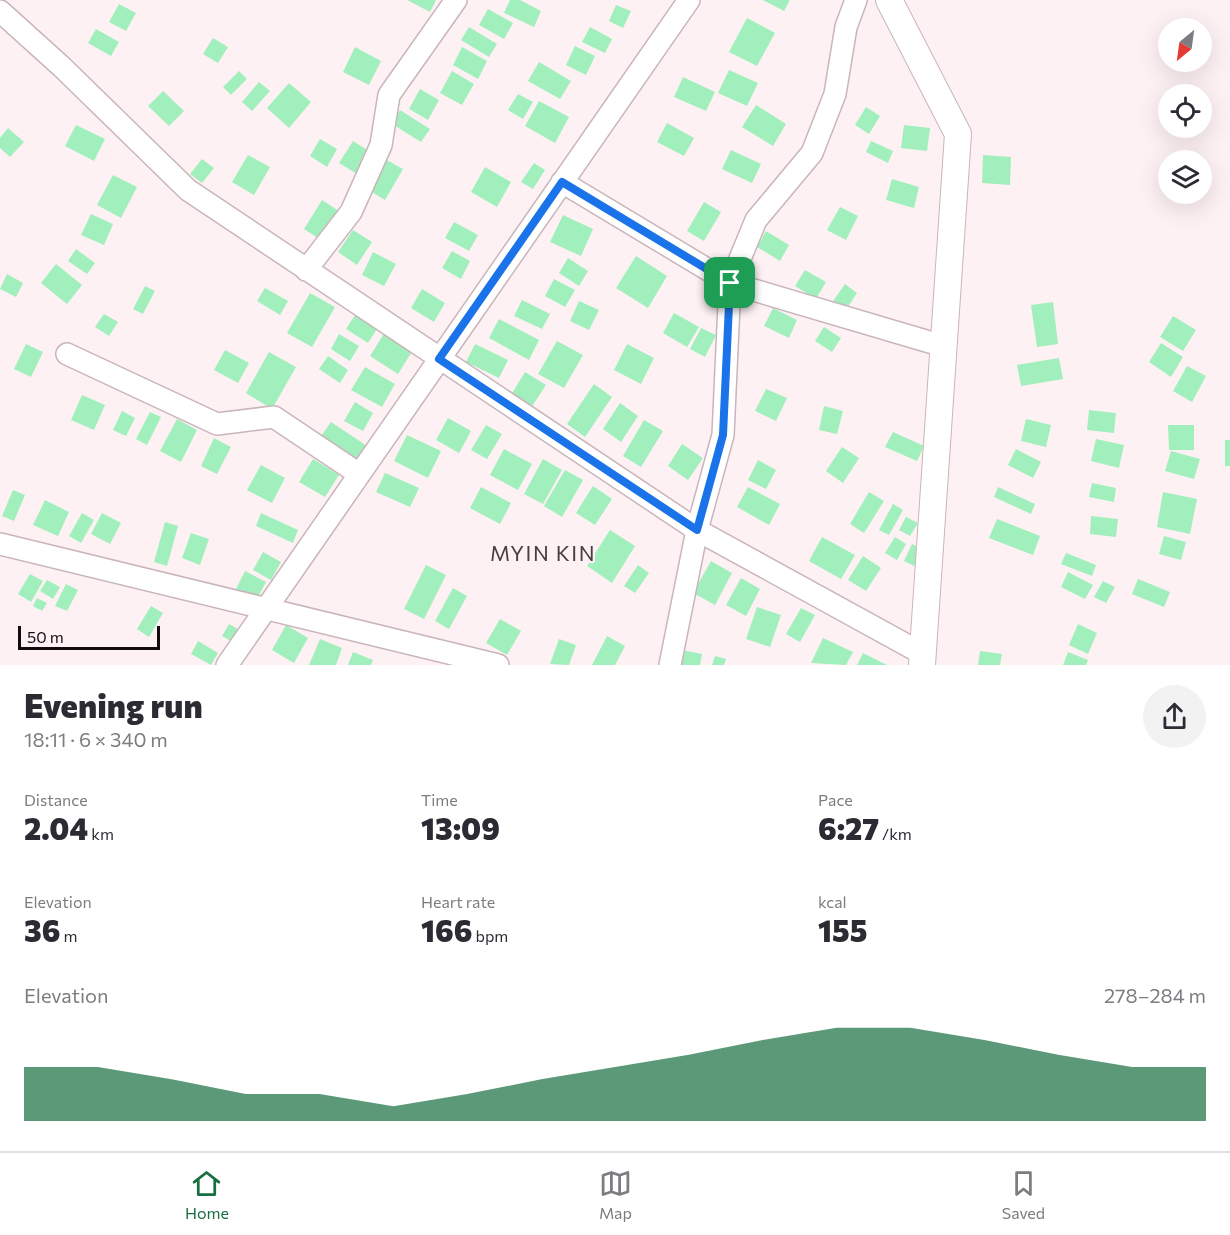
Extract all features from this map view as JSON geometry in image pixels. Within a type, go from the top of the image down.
[{"type":"street","points":[[306,270],[351,212],[381,145],[389,95],[456,0]]},
{"type":"street","points":[[227,665],[689,0]]},
{"type":"street","points":[[670,665],[697,530],[723,435],[730,283],[756,220],[812,153],[835,94],[846,27],[856,0]]},
{"type":"street","points":[[0,11],[62,67],[188,190],[697,530],[922,659],[958,134],[889,0]]},
{"type":"street","points":[[562,182],[730,283],[943,346]]},
{"type":"street","points":[[67,354],[218,423],[274,417],[359,474]]},
{"type":"street","points":[[0,544],[268,607],[498,665]]},
{"type":"building","points":[[407,0],[436,0],[430,12]]},
{"type":"building","points":[[510,0],[520,0],[541,11],[534,27],[504,13]]},
{"type":"building","points":[[763,0],[790,0],[784,11]]},
{"type":"building","points":[[119,4],[136,13],[126,31],[109,22]]},
{"type":"building","points":[[616,5],[631,11],[623,28],[609,21]]},
{"type":"building","points":[[488,9],[513,23],[504,39],[479,25]]},
{"type":"building","points":[[747,18],[775,33],[757,66],[729,52]]},
{"type":"building","points":[[469,27],[497,44],[489,57],[461,40]]},
{"type":"building","points":[[590,27],[612,39],[605,53],[582,42]]},
{"type":"building","points":[[96,29],[119,42],[111,56],[88,43]]},
{"type":"building","points":[[213,38],[228,47],[218,63],[203,54]]},
{"type":"building","points":[[575,46],[595,56],[586,75],[566,65]]},
{"type":"building","points":[[355,47],[381,61],[369,85],[343,72]]},
{"type":"building","points":[[462,47],[487,61],[478,79],[453,65]]},
{"type":"building","points":[[539,62],[571,81],[560,99],[528,81]]},
{"type":"building","points":[[729,70],[758,83],[747,106],[718,93]]},
{"type":"building","points":[[239,71],[247,79],[231,95],[223,87]]},
{"type":"building","points":[[452,71],[474,84],[462,105],[440,93]]},
{"type":"building","points":[[683,77],[715,92],[706,111],[674,97]]},
{"type":"building","points":[[259,82],[270,91],[252,111],[242,102]]},
{"type":"building","points":[[289,83],[311,102],[289,128],[267,108]]},
{"type":"building","points":[[420,89],[439,100],[428,120],[409,109]]},
{"type":"building","points":[[163,91],[184,111],[169,126],[148,106]]},
{"type":"building","points":[[518,94],[533,102],[523,119],[508,110]]},
{"type":"building","points":[[539,101],[569,117],[555,143],[525,126]]},
{"type":"building","points":[[756,105],[786,124],[773,146],[742,127]]},
{"type":"building","points":[[866,107],[880,116],[869,134],[855,125]]},
{"type":"building","points":[[400,110],[430,129],[421,142],[392,124]]},
{"type":"building","points":[[667,123],[694,138],[684,156],[657,142]]},
{"type":"building","points":[[76,125],[105,139],[94,161],[65,146]]},
{"type":"building","points":[[904,125],[930,128],[927,151],[901,148]]},
{"type":"building","points":[[8,128],[24,142],[10,157],[0,148],[0,138]]},
{"type":"building","points":[[320,139],[337,149],[327,167],[310,156]]},
{"type":"building","points":[[353,141],[372,153],[359,175],[339,163]]},
{"type":"building","points":[[871,141],[893,151],[888,163],[866,152]]},
{"type":"building","points":[[731,150],[761,164],[752,183],[722,169]]},
{"type":"building","points":[[248,155],[270,167],[254,195],[232,182]]},
{"type":"building","points":[[983,155],[1011,157],[1010,185],[982,183]]},
{"type":"building","points":[[202,159],[214,168],[202,183],[190,174]]},
{"type":"building","points":[[385,159],[403,169],[385,200],[367,189]]},
{"type":"building","points":[[534,163],[545,170],[533,189],[521,182]]},
{"type":"building","points":[[485,167],[511,182],[497,207],[471,192]]},
{"type":"building","points":[[113,175],[137,187],[121,218],[97,205]]},
{"type":"building","points":[[892,179],[919,187],[914,208],[886,200]]},
{"type":"building","points":[[322,200],[339,211],[321,240],[304,229]]},
{"type":"building","points":[[704,202],[721,212],[704,241],[687,231]]},
{"type":"building","points":[[840,207],[858,216],[846,240],[827,230]]},
{"type":"building","points":[[91,214],[113,224],[104,245],[81,235]]},
{"type":"building","points":[[563,215],[593,229],[581,256],[550,242]]},
{"type":"building","points":[[454,222],[478,235],[469,251],[445,238]]},
{"type":"building","points":[[353,230],[372,242],[357,265],[338,252]]},
{"type":"building","points":[[766,231],[789,245],[780,261],[757,247]]},
{"type":"building","points":[[76,249],[95,263],[87,274],[68,261]]},
{"type":"building","points":[[452,251],[470,261],[461,279],[442,268]]},
{"type":"building","points":[[373,252],[396,264],[384,286],[362,275]]},
{"type":"building","points":[[636,256],[667,276],[648,308],[616,288]]},
{"type":"building","points":[[568,258],[588,271],[579,286],[559,273]]},
{"type":"building","points":[[56,264],[82,285],[67,304],[41,283]]},
{"type":"building","points":[[805,270],[826,282],[816,299],[795,286]]},
{"type":"building","points":[[7,274],[23,283],[16,297],[0,289]]},
{"type":"building","points":[[554,279],[575,290],[565,307],[545,296]]},
{"type":"building","points":[[845,284],[857,293],[844,313],[831,304]]},
{"type":"building","points":[[145,286],[155,291],[143,314],[133,309]]},
{"type":"building","points":[[265,288],[288,301],[280,315],[257,301]]},
{"type":"building","points":[[422,289],[445,303],[434,322],[411,308]]},
{"type":"building","points":[[310,293],[335,307],[312,347],[287,333]]},
{"type":"building","points":[[522,300],[550,314],[542,329],[514,316]]},
{"type":"building","points":[[579,301],[599,310],[589,330],[570,321]]},
{"type":"building","points":[[1053,302],[1058,344],[1037,347],[1031,305]]},
{"type":"building","points":[[773,308],[797,320],[789,338],[764,326]]},
{"type":"building","points":[[357,312],[379,326],[368,343],[346,329]]},
{"type":"building","points":[[674,313],[699,327],[687,347],[663,333]]},
{"type":"building","points":[[104,314],[118,322],[109,336],[95,327]]},
{"type":"building","points":[[1173,316],[1196,330],[1183,351],[1160,337]]},
{"type":"building","points":[[499,319],[539,340],[529,360],[489,338]]},
{"type":"building","points":[[824,327],[841,338],[832,352],[815,341]]},
{"type":"building","points":[[701,328],[716,335],[705,357],[690,349]]},
{"type":"building","points":[[385,332],[413,350],[398,374],[370,356]]},
{"type":"building","points":[[339,334],[359,346],[350,361],[331,349]]},
{"type":"building","points":[[557,341],[583,355],[564,388],[538,374]]},
{"type":"building","points":[[1161,343],[1183,357],[1171,377],[1149,362]]},
{"type":"building","points":[[26,344],[43,352],[31,377],[14,369]]},
{"type":"building","points":[[475,344],[508,360],[499,378],[466,362]]},
{"type":"building","points":[[627,344],[654,358],[641,384],[614,370]]},
{"type":"building","points":[[225,350],[249,363],[238,383],[214,370]]},
{"type":"building","points":[[269,352],[296,367],[272,409],[246,393]]},
{"type":"building","points":[[328,356],[348,370],[340,383],[319,369]]},
{"type":"building","points":[[1059,358],[1063,379],[1021,386],[1017,365]]},
{"type":"building","points":[[1187,366],[1206,376],[1192,402],[1173,391]]},
{"type":"building","points":[[365,367],[395,384],[382,407],[351,390]]},
{"type":"building","points":[[525,372],[546,385],[531,408],[511,395]]},
{"type":"building","points":[[594,384],[612,397],[585,437],[567,424]]},
{"type":"building","points":[[766,389],[787,398],[776,421],[755,411]]},
{"type":"building","points":[[82,395],[105,405],[94,430],[71,420]]},
{"type":"building","points":[[355,402],[373,413],[363,431],[344,421]]},
{"type":"building","points":[[620,403],[638,416],[621,442],[603,429]]},
{"type":"building","points":[[824,406],[843,411],[837,434],[819,430]]},
{"type":"building","points":[[1089,410],[1116,413],[1114,433],[1087,430]]},
{"type":"building","points":[[122,411],[135,418],[126,436],[113,430]]},
{"type":"building","points":[[150,412],[161,417],[147,445],[136,439]]},
{"type":"building","points":[[448,418],[471,431],[459,453],[436,440]]},
{"type":"building","points":[[177,419],[197,430],[181,462],[160,451]]},
{"type":"building","points":[[1026,419],[1051,425],[1046,447],[1021,441]]},
{"type":"building","points":[[644,420],[663,431],[641,467],[623,456]]},
{"type":"building","points":[[331,422],[367,446],[355,463],[319,439]]},
{"type":"building","points":[[486,425],[502,434],[487,459],[471,450]]},
{"type":"building","points":[[1168,425],[1194,425],[1194,450],[1169,450]]},
{"type":"building","points":[[893,432],[924,446],[917,461],[885,447]]},
{"type":"building","points":[[407,435],[441,451],[428,478],[394,461]]},
{"type":"building","points":[[214,438],[231,447],[217,474],[201,466]]},
{"type":"building","points":[[1096,439],[1124,445],[1119,468],[1091,461]]},
{"type":"building","points":[[1225,440],[1230,440],[1230,466],[1225,466]]},
{"type":"building","points":[[682,444],[703,458],[688,480],[668,466]]},
{"type":"building","points":[[842,447],[859,458],[843,483],[826,471]]},
{"type":"building","points":[[504,449],[532,464],[518,490],[490,475]]},
{"type":"building","points":[[1016,449],[1041,462],[1033,478],[1008,465]]},
{"type":"building","points":[[1171,451],[1200,459],[1194,479],[1165,471]]},
{"type":"building","points":[[313,459],[339,475],[325,497],[299,482]]},
{"type":"building","points":[[543,459],[562,470],[543,504],[524,494]]},
{"type":"building","points":[[758,460],[776,470],[766,489],[748,480]]},
{"type":"building","points":[[261,465],[285,478],[272,503],[247,490]]},
{"type":"building","points":[[565,470],[583,480],[562,517],[544,506]]},
{"type":"building","points":[[385,473],[419,488],[410,507],[376,492]]},
{"type":"building","points":[[1092,483],[1116,488],[1114,502],[1089,497]]},
{"type":"building","points":[[593,486],[612,499],[595,525],[576,513]]},
{"type":"building","points":[[481,487],[511,503],[500,524],[470,508]]},
{"type":"building","points":[[748,487],[780,504],[769,525],[737,507]]},
{"type":"building","points":[[998,487],[1035,504],[1031,514],[994,497]]},
{"type":"building","points":[[13,490],[25,495],[14,521],[2,516]]},
{"type":"building","points":[[869,492],[884,501],[864,533],[850,524]]},
{"type":"building","points":[[1163,492],[1197,499],[1190,534],[1157,527]]},
{"type":"building","points":[[45,500],[69,512],[58,536],[33,525]]},
{"type":"building","points":[[893,504],[903,510],[889,535],[879,530]]},
{"type":"building","points":[[82,513],[94,520],[81,543],[69,536]]},
{"type":"building","points":[[102,513],[121,523],[110,544],[91,534]]},
{"type":"building","points":[[261,513],[298,530],[293,543],[256,526]]},
{"type":"building","points":[[1091,516],[1118,519],[1116,537],[1090,534]]},
{"type":"building","points":[[906,517],[918,523],[910,536],[899,530]]},
{"type":"building","points":[[997,519],[1040,536],[1033,555],[989,538]]},
{"type":"building","points":[[165,522],[178,526],[167,566],[154,562]]},
{"type":"building","points":[[610,530],[635,546],[612,583],[587,566]]},
{"type":"building","points":[[191,533],[209,539],[200,565],[182,558]]},
{"type":"building","points":[[1164,536],[1186,542],[1181,560],[1159,554]]},
{"type":"building","points":[[822,537],[855,555],[841,579],[809,561]]},
{"type":"building","points":[[895,537],[906,544],[897,560],[885,553]]},
{"type":"building","points":[[912,544],[923,549],[914,566],[904,561]]},
{"type":"building","points":[[263,552],[281,562],[271,580],[253,570]]},
{"type":"building","points":[[1066,553],[1096,565],[1092,576],[1061,564]]},
{"type":"building","points":[[863,556],[881,568],[866,591],[848,580]]},
{"type":"building","points":[[711,561],[732,573],[715,605],[693,593]]},
{"type":"building","points":[[426,565],[446,575],[424,619],[404,609]]},
{"type":"building","points":[[638,565],[649,573],[635,593],[624,586]]},
{"type":"building","points":[[245,571],[266,582],[256,601],[235,591]]},
{"type":"building","points":[[1068,572],[1093,585],[1085,599],[1061,587]]},
{"type":"building","points":[[30,574],[43,581],[31,602],[18,594]]},
{"type":"building","points":[[741,578],[760,589],[746,616],[726,605]]},
{"type":"building","points":[[1138,579],[1170,592],[1164,607],[1132,594]]},
{"type":"building","points":[[47,580],[60,587],[53,599],[40,591]]},
{"type":"building","points":[[1103,581],[1115,587],[1106,603],[1094,597]]},
{"type":"building","points":[[66,584],[78,590],[67,611],[55,606]]},
{"type":"building","points":[[453,588],[467,596],[449,629],[435,621]]},
{"type":"building","points":[[37,598],[47,603],[42,611],[33,606]]},
{"type":"building","points":[[151,606],[163,613],[149,637],[137,629]]},
{"type":"building","points":[[757,607],[781,615],[770,647],[746,639]]},
{"type":"building","points":[[801,608],[815,615],[800,642],[786,634]]},
{"type":"building","points":[[500,619],[521,631],[507,655],[486,643]]},
{"type":"building","points":[[229,624],[245,633],[238,645],[222,636]]},
{"type":"building","points":[[1078,624],[1097,633],[1088,654],[1069,645]]},
{"type":"building","points":[[286,625],[308,638],[294,663],[272,650]]},
{"type":"building","points":[[607,636],[625,646],[615,665],[592,665]]},
{"type":"building","points":[[823,638],[853,652],[846,665],[811,663]]},
{"type":"building","points":[[320,639],[342,648],[336,665],[309,665]]},
{"type":"building","points":[[559,639],[576,645],[569,665],[550,664]]},
{"type":"building","points":[[198,641],[218,653],[211,665],[191,654]]},
{"type":"building","points":[[682,650],[702,654],[700,665],[679,665]]},
{"type":"building","points":[[980,651],[1002,654],[1000,665],[978,665]]},
{"type":"building","points":[[353,652],[373,660],[371,665],[348,665]]},
{"type":"building","points":[[1068,652],[1088,660],[1086,665],[1063,665]]},
{"type":"building","points":[[863,653],[887,665],[857,665]]},
{"type":"building","points":[[715,656],[726,659],[724,665],[712,665]]},
{"type":"district","name":"MYIN KIN","points":[[543,552]]},
{"type":"route","points":[[562,182],[730,283],[723,435],[697,530],[439,359],[562,182]]}]
